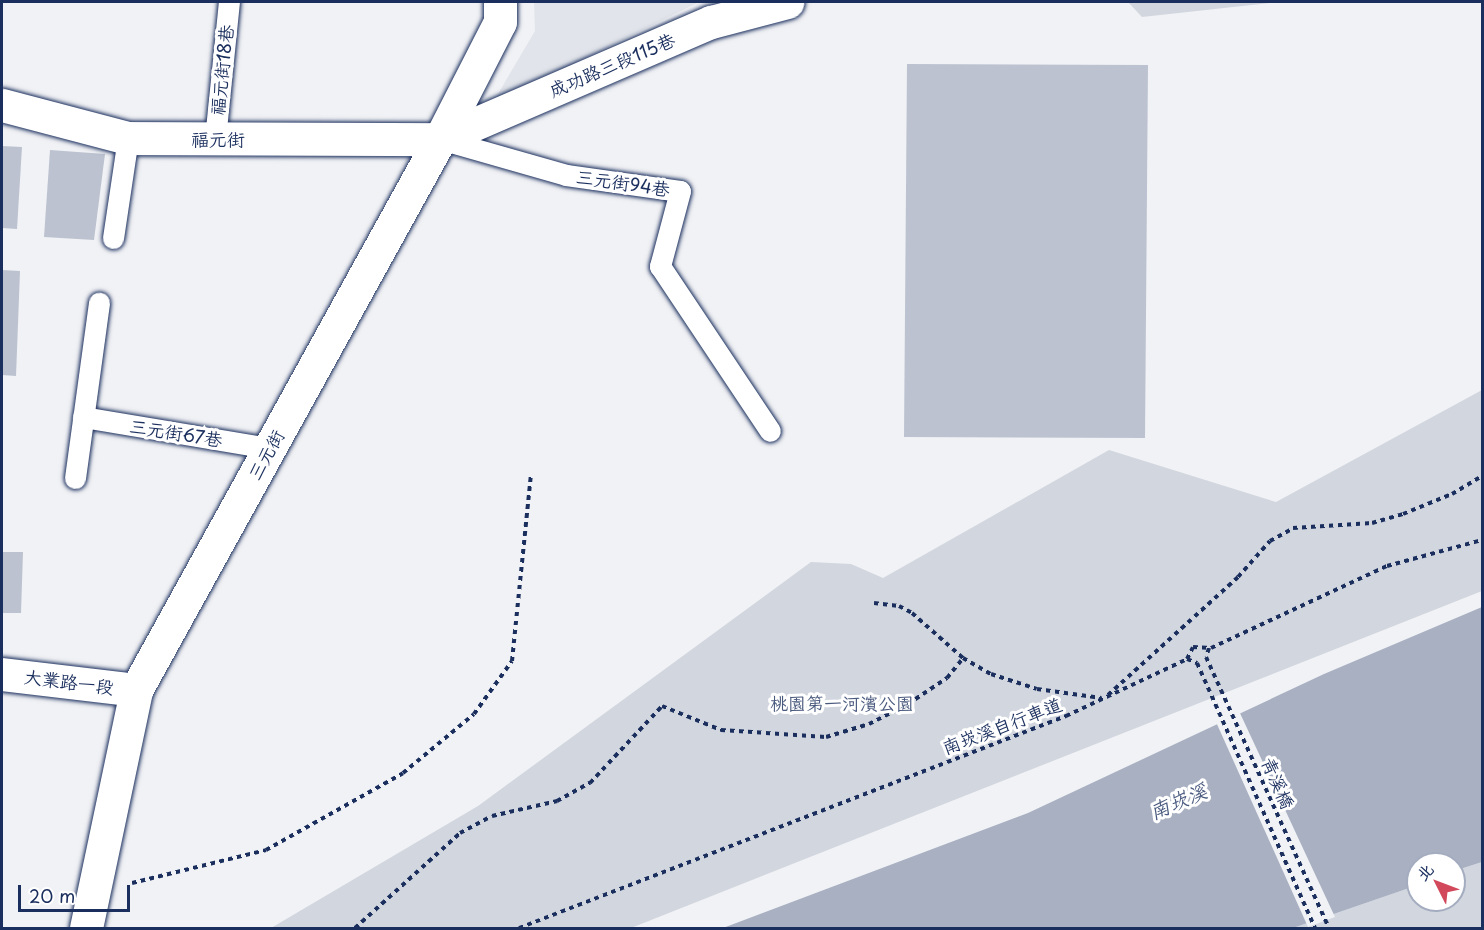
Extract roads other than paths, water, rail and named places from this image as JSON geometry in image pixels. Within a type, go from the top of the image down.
[{"type":"street","name":"三元街","points":[[86,928],[136,690],[440,139],[500,22],[500,2]]},
{"type":"street","name":"成功路三段115巷","points":[[440,139],[711,22],[788,2]]},
{"type":"street","name":"福元街","points":[[2,105],[128,138],[440,139]]},
{"type":"street","name":"大業路一段","points":[[2,674],[136,690]]},
{"type":"lane","name":"福元街18巷","points":[[215,139],[229,2]]},
{"type":"lane","points":[[113,238],[128,138]]},
{"type":"lane","name":"三元街94巷","points":[[440,139],[566,176],[680,191],[660,266],[770,431]]},
{"type":"lane","points":[[75,477],[99,303]]},
{"type":"lane","name":"三元街67巷","points":[[83,417],[269,448]]},
{"type":"water","name":"南崁溪","points":[[1482,607],[1482,862],[1466,867],[1466,852],[1406,852],[1406,889],[1293,928],[723,928],[1028,813],[1324,674]]},
{"type":"park label","name":"桃園第一河濱公園","points":[[842,703]]}]
